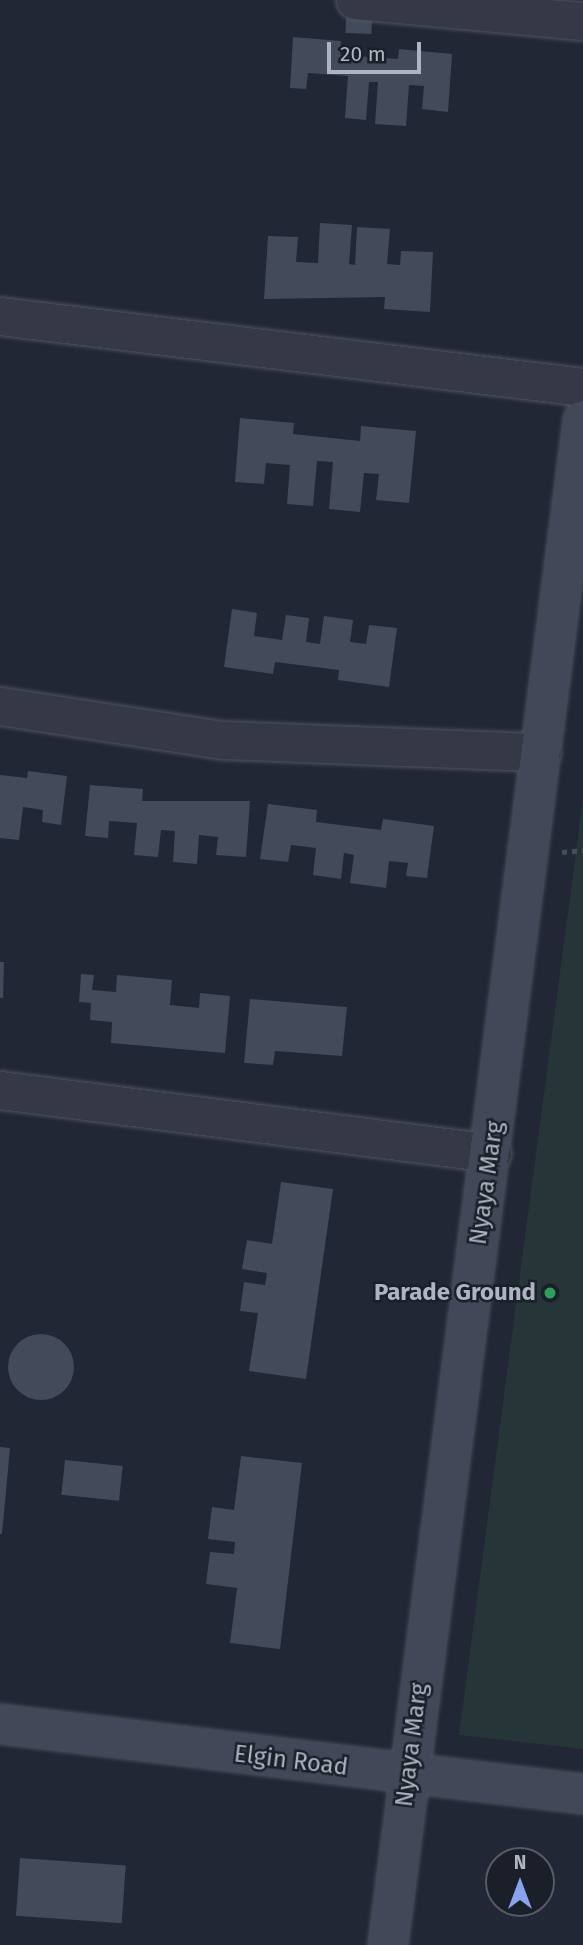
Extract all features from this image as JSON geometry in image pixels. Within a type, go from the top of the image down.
[{"type":"street","points":[[355,0],[583,21]]},
{"type":"street","points":[[0,316],[583,387]]},
{"type":"street","name":"Nyaya Marg","points":[[388,1945],[408,1776],[492,1153],[583,420]]},
{"type":"street","points":[[0,706],[223,740],[542,752]]},
{"type":"street","points":[[0,1090],[492,1153]]},
{"type":"street","name":"Elgin Road","points":[[0,1724],[408,1776],[583,1794]]},
{"type":"shaded area","name":"Parade Ground","points":[[583,799],[583,1749],[459,1735]]},
{"type":"building","points":[[346,18],[372,19],[371,34],[345,33]]},
{"type":"building","points":[[293,37],[341,41],[340,55],[398,59],[399,49],[452,54],[448,112],[422,109],[424,86],[409,85],[406,126],[375,124],[378,82],[369,82],[366,120],[345,118],[348,76],[308,73],[306,89],[290,88]]},
{"type":"building","points":[[320,223],[352,225],[349,264],[355,265],[357,227],[390,229],[387,264],[400,265],[401,251],[433,252],[430,312],[384,309],[385,297],[264,299],[268,236],[298,237],[296,262],[318,263]]},
{"type":"building","points":[[240,418],[294,423],[293,434],[360,441],[361,426],[416,431],[409,503],[376,500],[379,474],[364,473],[360,512],[329,509],[333,462],[317,461],[313,506],[287,504],[290,465],[266,463],[264,484],[235,482]]},
{"type":"building","points":[[232,609],[257,613],[254,636],[282,640],[286,615],[309,618],[306,642],[320,644],[324,616],[353,620],[350,642],[366,644],[369,625],[397,628],[389,687],[338,680],[339,670],[275,662],[273,674],[224,667]]},
{"type":"building","points":[[28,771],[67,776],[61,825],[42,822],[43,810],[23,807],[19,840],[0,838],[0,775],[27,778]]},
{"type":"building","points":[[90,785],[143,789],[142,801],[250,801],[246,857],[216,855],[218,837],[199,835],[197,864],[173,862],[175,831],[161,830],[158,857],[134,855],[137,823],[109,821],[108,838],[85,836]]},
{"type":"building","points":[[268,804],[317,810],[316,822],[381,830],[383,819],[434,826],[427,878],[406,876],[408,863],[389,861],[386,888],[350,883],[354,855],[344,853],[341,879],[313,875],[316,848],[291,845],[288,862],[260,859]]},
{"type":"building","points":[[0,962],[4,962],[3,998],[0,998]]},
{"type":"building","points":[[81,974],[94,975],[92,990],[116,992],[117,975],[172,980],[170,1005],[199,1008],[200,993],[230,996],[225,1053],[111,1043],[112,1022],[90,1020],[91,1003],[79,1002]]},
{"type":"building","points":[[250,999],[347,1007],[342,1056],[275,1051],[273,1065],[244,1063]]},
{"type":"building","points":[[281,1182],[333,1189],[306,1379],[249,1371],[258,1313],[240,1311],[244,1282],[265,1285],[267,1273],[242,1269],[247,1240],[272,1244]]},
{"type":"building","points":[[41,1334],[54,1337],[64,1344],[71,1354],[74,1367],[71,1380],[64,1390],[54,1397],[41,1400],[28,1397],[18,1390],[11,1380],[8,1367],[11,1354],[18,1344],[28,1337]]},
{"type":"building","points":[[0,1447],[10,1448],[2,1534],[0,1534]]},
{"type":"building","points":[[241,1456],[302,1463],[280,1649],[230,1643],[237,1588],[206,1584],[210,1552],[234,1554],[235,1542],[208,1539],[212,1507],[234,1510]]},
{"type":"building","points":[[65,1460],[123,1466],[119,1501],[61,1495]]},
{"type":"building","points":[[20,1858],[126,1865],[122,1923],[16,1916]]},
{"type":"place","name":"Parade Ground","points":[[550,1293]]}]
